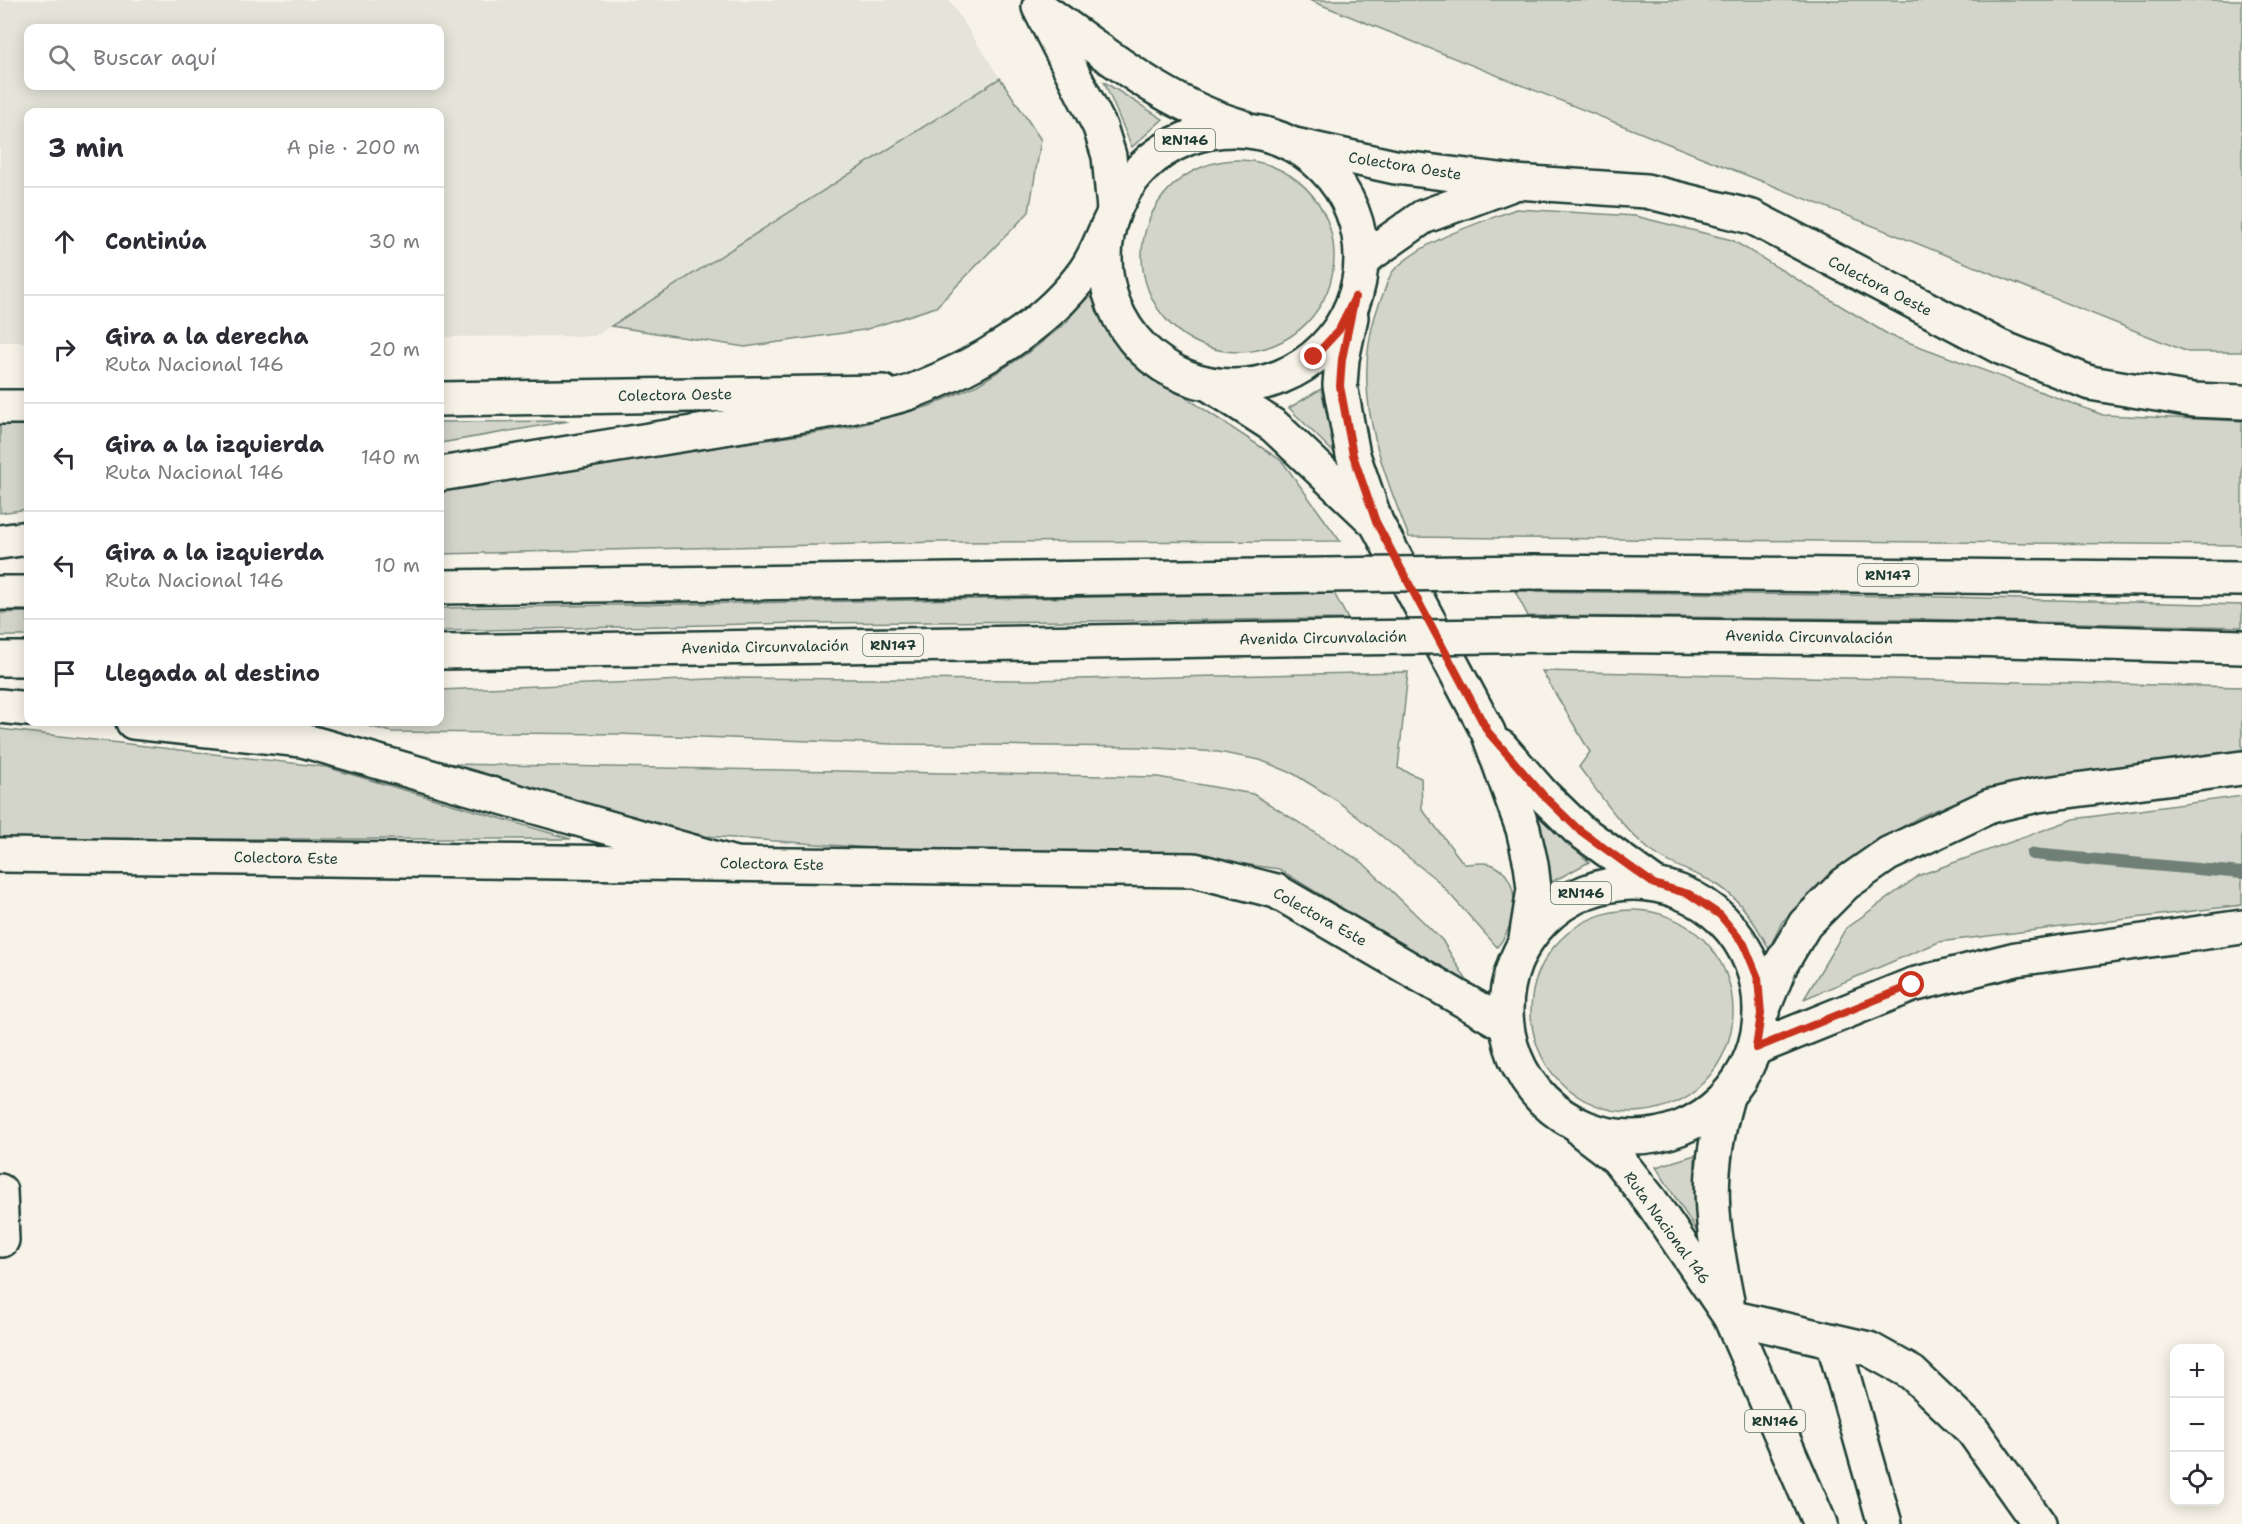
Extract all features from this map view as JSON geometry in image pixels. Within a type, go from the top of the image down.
[{"type":"main road","name":"RN146","points":[[1036,3],[1146,82],[1217,120],[1265,134]]},
{"type":"main road","name":"RN146","points":[[1036,3],[1100,127],[1109,156],[1112,215]]},
{"type":"main road","name":"Ruta Nacional 146","points":[[1376,522],[1274,426],[1208,384],[1174,372],[1145,352],[1123,324],[1109,291],[1104,256],[1112,215],[1129,183],[1150,160],[1176,143],[1204,133],[1225,131],[1265,134],[1295,145],[1321,164],[1342,189],[1357,223],[1362,260],[1342,359],[1340,386],[1353,455],[1376,522],[1488,732],[1523,829],[1534,890],[1526,939]]},
{"type":"main road","name":"Colectora Oeste","points":[[1295,145],[1395,167],[1516,182],[1647,191],[1752,217],[2000,347],[2090,383],[2193,400],[2242,402]]},
{"type":"main road","name":"Colectora Oeste","points":[[1362,260],[1423,217],[1516,182]]},
{"type":"main road","points":[[444,473],[846,408],[911,391],[958,371],[997,348],[1032,325],[1059,302],[1086,269],[1112,215]]},
{"type":"main road","name":"Ruta Nacional 146","points":[[1208,384],[1245,385],[1282,376],[1314,357],[1339,330],[1355,297]]},
{"type":"main road","name":"Colectora Oeste","points":[[444,399],[911,391]]},
{"type":"main road","points":[[0,407],[24,406]]},
{"type":"main road","points":[[0,542],[24,539]]},
{"type":"main road","name":"RN147","points":[[444,587],[1534,572],[2242,579]]},
{"type":"main road","points":[[0,593],[24,593]]},
{"type":"main road","name":"Avenida Circunvalación","points":[[444,652],[1560,635],[1969,639],[2242,647]]},
{"type":"main road","points":[[0,659],[24,659]]},
{"type":"main road","points":[[0,706],[24,709]]},
{"type":"main road","points":[[171,726],[302,740],[735,864]]},
{"type":"main road","name":"Ruta Nacional 146","points":[[1488,732],[1543,795],[1578,829],[1654,884]]},
{"type":"main road","points":[[1761,1014],[1781,964],[1805,924],[1845,884],[1888,854],[1999,804],[2038,795],[2242,768]]},
{"type":"main road","name":"Colectora Este","points":[[0,855],[1194,870],[1276,891],[1506,1025]]},
{"type":"main road","name":"Ruta Nacional 146","points":[[1570,1122],[1608,1136],[1648,1138],[1686,1127],[1719,1105],[1741,1079],[1756,1048],[1761,1014],[1758,978],[1744,944],[1738,936],[1720,915],[1689,894],[1654,884],[1617,883],[1582,893],[1551,912],[1526,939],[1514,961],[1507,985],[1506,1025],[1517,1064],[1539,1098],[1570,1122],[1617,1158],[1651,1201],[1730,1317],[1820,1524]]},
{"type":"main road","points":[[1756,1048],[1912,985],[2016,959],[2242,927]]},
{"type":"main road","name":"Ruta Nacional 146","points":[[1727,1097],[1716,1132],[1710,1192],[1714,1238],[1730,1317]]},
{"type":"main road","points":[[0,1191],[2,1240]]},
{"type":"main road","points":[[1730,1317],[1869,1349],[1912,1373],[1973,1431],[2039,1524]]},
{"type":"main road","points":[[1833,1341],[1885,1524]]},
{"type":"shaded area","points":[[0,0],[949,0],[1000,78],[595,336],[444,337],[444,108],[24,108],[24,342],[0,342]]},
{"type":"shaded area","points":[[1309,0],[2242,0],[2242,352],[2188,352]]},
{"type":"shaded area","points":[[1000,78],[1041,140],[1029,212],[936,307],[864,330],[745,347],[611,326]]},
{"type":"shaded area","points":[[1104,82],[1163,119],[1132,147]]},
{"type":"shaded area","points":[[1238,160],[1266,164],[1291,176],[1306,188],[1318,203],[1330,228],[1334,256],[1330,284],[1318,309],[1306,324],[1291,336],[1266,348],[1238,352],[1210,348],[1185,336],[1170,324],[1158,309],[1146,284],[1142,256],[1146,228],[1158,203],[1170,188],[1185,176],[1210,164]]},
{"type":"shaded area","points":[[1516,209],[1635,216],[1732,240],[1889,335],[2103,415],[2242,421],[2242,545],[1409,537],[1378,449],[1367,390],[1367,360],[1371,330],[1381,299],[1394,270],[1421,249],[1468,227]]},
{"type":"shaded area","points":[[1090,297],[1099,303],[1121,345],[1140,367],[1282,461],[1340,541],[941,542],[444,554],[444,488],[853,427],[930,406],[977,385],[1031,351],[1066,323],[1081,302]]},
{"type":"shaded area","points":[[1321,389],[1336,455],[1289,408]]},
{"type":"shaded area","points":[[569,421],[444,442],[444,422]]},
{"type":"shaded area","points":[[0,423],[24,423],[24,510],[0,513]]},
{"type":"shaded area","points":[[1515,591],[1907,596],[2242,605],[2242,627],[1914,619],[1528,616]]},
{"type":"shaded area","points":[[1334,593],[1348,619],[798,623],[444,631],[444,608]]},
{"type":"shaded area","points":[[24,612],[24,636],[0,636],[0,613]]},
{"type":"shaded area","points":[[1542,671],[2242,687],[2242,755],[2028,783],[1966,798],[1921,816],[1859,853],[1817,888],[1782,922],[1769,949],[1751,919],[1728,893],[1709,880],[1658,856],[1640,842],[1612,811],[1579,767],[1590,752]]},
{"type":"shaded area","points":[[1408,672],[1398,768],[1421,778],[1422,809],[1464,864],[1493,865],[1503,871],[1509,880],[1514,903],[1509,928],[1504,938],[1497,947],[1437,880],[1336,800],[1294,774],[1260,760],[1218,752],[1140,747],[893,744],[618,734],[392,732],[368,726],[444,726],[444,690],[734,678],[1030,680]]},
{"type":"shaded area","points":[[0,729],[326,767],[571,839],[0,839]]},
{"type":"shaded area","points":[[450,764],[1158,777],[1253,794],[1362,862],[1442,940],[1472,989],[1279,869],[1170,854],[898,850],[706,836],[575,808]]},
{"type":"shaded area","points":[[2242,796],[2242,905],[1939,942],[1804,999],[1846,928],[1920,875],[2074,819]]},
{"type":"shaded area","points":[[1536,814],[1589,862],[1550,883]]},
{"type":"shaded area","points":[[1642,910],[1671,917],[1704,939],[1726,972],[1732,991],[1732,1031],[1726,1050],[1704,1083],[1671,1105],[1652,1111],[1622,1112],[1593,1105],[1560,1083],[1538,1050],[1532,1031],[1531,1001],[1538,972],[1560,939],[1593,917],[1612,911]]},
{"type":"shaded area","points":[[1695,1155],[1696,1230],[1656,1167]]},
{"type":"waterway","points":[[2032,854],[2242,873]]},
{"type":"route","points":[[1314,357],[1339,330],[1355,297],[1342,359],[1340,386],[1353,455],[1376,522],[1488,732],[1543,795],[1578,829],[1654,884],[1689,894],[1720,915],[1744,944],[1758,978],[1761,1014],[1756,1048],[1912,985]]}]
